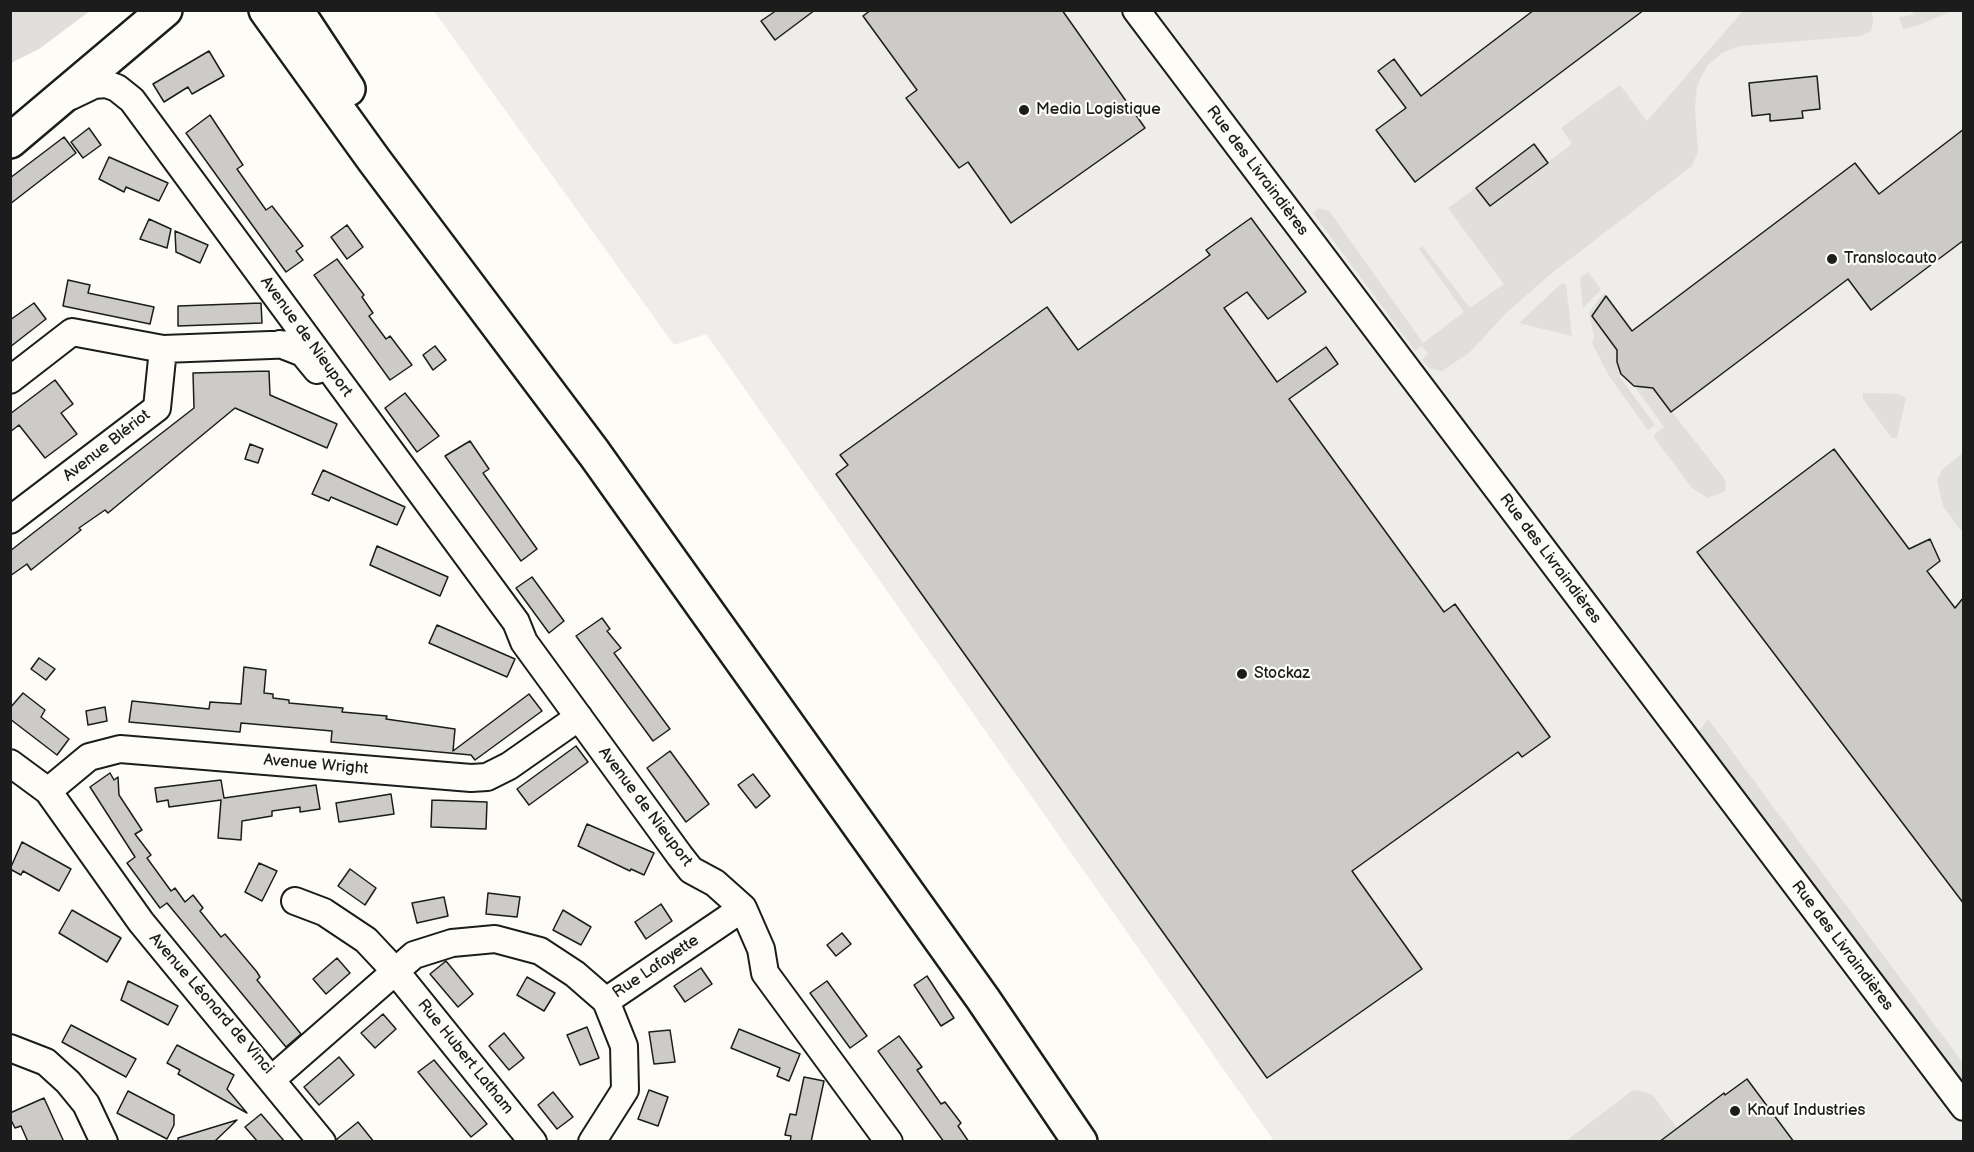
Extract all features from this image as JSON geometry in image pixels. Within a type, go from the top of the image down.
[{"type":"main road","points":[[253,10],[374,160]]},
{"type":"main road","points":[[266,10],[374,160],[594,453],[1032,1069],[1080,1142]]},
{"type":"main road","points":[[296,10],[461,260],[516,351]]},
{"type":"main road","points":[[318,10],[353,97]]},
{"type":"main road","points":[[10,141],[180,12]]},
{"type":"street","name":"Rue des Livraindières","points":[[1136,10],[1964,1107]]},
{"type":"street","name":"Avenue de Nieuport","points":[[60,102],[99,84],[117,88],[132,100],[516,622],[524,642],[691,870],[715,883],[743,908],[761,949],[765,972],[880,1138]]},
{"type":"street","points":[[10,380],[72,332],[163,350],[310,343]]},
{"type":"street","name":"Avenue de Nieuport","points":[[280,344],[303,353],[510,632],[524,642]]},
{"type":"street","name":"Avenue Blériot","points":[[10,520],[157,408],[163,350]]},
{"type":"street","name":"Avenue Wright","points":[[48,791],[89,757],[120,749],[471,778],[487,777],[509,766],[579,717]]},
{"type":"street","name":"Avenue Léonard de Vinci","points":[[10,763],[48,791],[141,922],[271,1080],[414,955],[452,943],[495,939],[540,951],[575,974],[606,1001]]},
{"type":"street","name":"Rue Hubert Latham","points":[[295,901],[324,912],[366,940],[396,972],[533,1142]]},
{"type":"street","name":"Rue Lafayette","points":[[592,1142],[625,1090],[624,1046],[606,1001],[743,908]]},
{"type":"street","points":[[10,1048],[46,1062],[68,1082],[86,1104],[104,1142]]},
{"type":"street","points":[[271,1080],[322,1142]]},
{"type":"shaded area","points":[[11,10],[90,11],[39,49],[11,63]]},
{"type":"shaded area","points":[[1913,10],[1952,11],[1903,29],[1899,17],[1913,15]]},
{"type":"shaded area","points":[[434,11],[1963,11],[1963,1141],[1274,1141],[706,334],[674,345]]},
{"type":"shaded area","points":[[1743,11],[1872,11],[1873,22],[1871,31],[1861,36],[1739,46],[1722,53],[1707,66],[1697,86],[1695,108],[1698,152],[1692,166],[1553,272],[1507,312],[1470,352],[1442,371],[1429,368],[1422,360],[1428,354],[1422,346],[1415,351],[1313,213],[1320,208],[1330,212],[1423,343],[1464,312],[1419,249],[1422,246],[1470,308],[1504,284],[1448,208],[1476,188],[1490,206],[1572,144],[1561,128],[1620,85],[1647,121]]},
{"type":"shaded area","points":[[1588,272],[1601,290],[1583,308],[1580,278]]},
{"type":"shaded area","points":[[1562,283],[1566,285],[1572,336],[1519,323]]},
{"type":"shaded area","points":[[1604,293],[1606,296],[1592,316],[1617,350],[1617,362],[1621,374],[1619,376],[1655,425],[1648,430],[1609,376],[1592,343],[1594,337],[1589,312]]},
{"type":"shaded area","points":[[1634,386],[1653,388],[1724,478],[1725,491],[1708,498],[1692,488],[1653,436],[1664,427]]},
{"type":"shaded area","points":[[1863,394],[1899,394],[1906,398],[1897,438],[1892,438],[1863,399]]},
{"type":"shaded area","points":[[1963,453],[1964,528],[1960,530],[1943,506],[1937,480],[1942,470]]},
{"type":"shaded area","points":[[1708,719],[1963,1063],[1963,1088],[1697,734]]},
{"type":"shaded area","points":[[1633,1090],[1646,1092],[1653,1096],[1677,1128],[1659,1141],[1566,1141]]},
{"type":"building","points":[[777,10],[815,10],[775,40],[761,21]]},
{"type":"building","name":"Media Logistique","points":[[871,10],[1062,10],[1145,128],[1011,223],[968,162],[959,168],[906,98],[917,90],[863,16]]},
{"type":"building","points":[[1534,10],[1644,10],[1415,182],[1376,130],[1406,108],[1378,71],[1394,59],[1421,96]]},
{"type":"building","points":[[209,51],[224,76],[192,94],[188,87],[164,102],[153,84]]},
{"type":"building","points":[[1817,76],[1820,109],[1802,111],[1803,118],[1770,121],[1770,114],[1752,116],[1749,83]]},
{"type":"building","points":[[210,115],[243,165],[237,169],[266,210],[272,206],[303,246],[296,251],[303,260],[286,272],[186,133]]},
{"type":"building","points":[[89,128],[101,145],[83,158],[71,142]]},
{"type":"building","name":"Translocauto","points":[[1964,129],[1964,240],[1871,310],[1848,279],[1671,412],[1653,388],[1634,386],[1621,374],[1617,362],[1617,350],[1592,316],[1606,296],[1632,331],[1855,163],[1879,194]]},
{"type":"building","points":[[64,137],[76,153],[10,204],[10,178]]},
{"type":"building","points":[[1534,144],[1548,163],[1490,206],[1476,188]]},
{"type":"building","points":[[109,157],[168,183],[159,201],[126,187],[124,192],[99,179]]},
{"type":"building","name":"Stockaz","points":[[1251,218],[1306,292],[1268,319],[1247,292],[1224,308],[1277,382],[1326,347],[1338,364],[1289,399],[1444,612],[1455,604],[1550,737],[1522,757],[1518,752],[1352,871],[1422,969],[1267,1078],[836,474],[848,465],[840,455],[1047,307],[1078,350],[1210,255],[1206,250]]},
{"type":"building","points":[[149,219],[171,229],[167,248],[140,239]]},
{"type":"building","points":[[347,225],[363,247],[347,259],[331,237]]},
{"type":"building","points":[[175,231],[208,245],[200,263],[176,252]]},
{"type":"building","points":[[337,259],[364,295],[362,297],[373,313],[369,316],[386,339],[390,336],[412,365],[390,380],[314,275]]},
{"type":"building","points":[[68,280],[90,285],[88,293],[154,307],[150,324],[63,306]]},
{"type":"building","points":[[34,303],[46,319],[10,347],[10,320]]},
{"type":"building","points":[[261,303],[262,323],[178,326],[178,306]]},
{"type":"building","points":[[435,346],[446,360],[433,370],[423,355]]},
{"type":"building","points":[[269,371],[270,395],[337,424],[327,448],[235,408],[108,513],[105,510],[79,528],[81,530],[31,570],[27,564],[10,576],[10,551],[194,408],[193,373]]},
{"type":"building","points":[[55,380],[73,404],[61,413],[77,434],[45,458],[19,425],[10,432],[10,414]]},
{"type":"building","points":[[405,393],[439,436],[417,452],[385,408]]},
{"type":"building","points":[[470,441],[489,469],[483,473],[537,549],[521,561],[445,456]]},
{"type":"building","points":[[250,444],[263,449],[258,463],[245,459]]},
{"type":"building","points":[[1834,449],[1909,549],[1930,539],[1940,561],[1927,571],[1955,608],[1964,597],[1964,904],[1697,552]]},
{"type":"building","points":[[323,470],[405,507],[397,525],[331,497],[329,501],[312,494]]},
{"type":"building","points":[[377,546],[448,577],[440,596],[370,565]]},
{"type":"building","points":[[532,577],[564,621],[549,633],[516,588]]},
{"type":"building","points":[[602,618],[610,629],[607,631],[621,648],[614,653],[670,729],[653,741],[576,636]]},
{"type":"building","points":[[437,625],[515,659],[507,677],[429,643]]},
{"type":"building","points":[[39,658],[55,669],[46,680],[31,669]]},
{"type":"building","points":[[244,667],[266,670],[264,693],[273,694],[273,698],[289,700],[289,703],[343,708],[342,712],[387,716],[386,719],[455,729],[453,751],[529,694],[542,711],[475,760],[471,755],[331,742],[332,731],[241,723],[240,732],[129,722],[132,701],[209,709],[210,702],[241,704]]},
{"type":"building","points":[[23,693],[45,710],[41,717],[69,739],[57,755],[10,719],[10,708]]},
{"type":"building","points":[[105,707],[107,721],[88,725],[86,711]]},
{"type":"building","points":[[576,746],[588,762],[529,805],[517,789]]},
{"type":"building","points":[[670,751],[709,804],[686,822],[647,768]]},
{"type":"building","points":[[110,773],[114,780],[118,777],[119,795],[142,830],[135,834],[151,855],[147,858],[171,891],[175,888],[185,902],[193,895],[203,908],[200,911],[221,937],[225,934],[257,972],[260,977],[257,980],[301,1034],[286,1047],[167,903],[160,908],[127,863],[135,857],[90,787]]},
{"type":"building","points":[[753,774],[770,796],[756,808],[738,785]]},
{"type":"building","points":[[221,780],[224,798],[316,785],[320,809],[300,812],[300,807],[272,811],[272,816],[242,821],[241,840],[218,838],[221,800],[169,807],[168,800],[157,802],[155,788]]},
{"type":"building","points":[[391,794],[394,814],[339,822],[336,803]]},
{"type":"building","points":[[432,800],[487,802],[486,829],[431,827]]},
{"type":"building","points":[[587,824],[654,853],[644,875],[631,869],[630,871],[578,846]]},
{"type":"building","points":[[22,842],[71,869],[59,891],[23,871],[21,875],[10,869]]},
{"type":"building","points":[[259,863],[277,871],[262,901],[245,892]]},
{"type":"building","points":[[350,869],[376,888],[365,905],[338,886]]},
{"type":"building","points":[[488,893],[520,897],[517,917],[486,914]]},
{"type":"building","points":[[444,897],[448,916],[417,923],[412,903]]},
{"type":"building","points":[[661,904],[672,921],[646,939],[635,922]]},
{"type":"building","points":[[72,910],[121,938],[107,962],[59,933]]},
{"type":"building","points":[[563,910],[591,927],[581,945],[553,930]]},
{"type":"building","points":[[842,933],[851,944],[836,956],[827,945]]},
{"type":"building","points":[[337,958],[350,973],[326,994],[313,979]]},
{"type":"building","points":[[446,961],[473,994],[458,1007],[430,974]]},
{"type":"building","points":[[701,968],[712,984],[685,1002],[674,986]]},
{"type":"building","points":[[927,976],[954,1018],[941,1026],[914,985]]},
{"type":"building","points":[[527,977],[555,993],[544,1011],[517,995]]},
{"type":"building","points":[[128,981],[178,1006],[168,1025],[121,1000]]},
{"type":"building","points":[[827,981],[867,1036],[850,1048],[810,993]]},
{"type":"building","points":[[383,1014],[396,1029],[375,1048],[361,1033]]},
{"type":"building","points":[[71,1025],[136,1059],[126,1077],[62,1042]]},
{"type":"building","points":[[587,1027],[599,1058],[580,1065],[567,1035]]},
{"type":"building","points":[[739,1029],[800,1054],[789,1081],[777,1076],[780,1068],[731,1048]]},
{"type":"building","points":[[670,1030],[675,1062],[654,1064],[649,1032]]},
{"type":"building","points":[[504,1033],[524,1058],[509,1070],[489,1046]]},
{"type":"building","points":[[899,1036],[922,1067],[917,1070],[941,1104],[945,1102],[961,1123],[958,1126],[969,1142],[944,1142],[878,1051]]},
{"type":"building","points":[[177,1045],[234,1075],[227,1089],[247,1113],[178,1074],[180,1070],[167,1063]]},
{"type":"building","points":[[339,1057],[354,1075],[319,1105],[304,1087]]},
{"type":"building","points":[[434,1060],[487,1124],[471,1137],[418,1072]]},
{"type":"building","points":[[804,1077],[824,1081],[811,1142],[790,1142],[791,1136],[785,1135],[790,1114],[796,1115]]},
{"type":"building","name":"Knauf Industries","points":[[1747,1079],[1794,1142],[1659,1142],[1724,1093],[1725,1095]]},
{"type":"building","points":[[649,1090],[668,1097],[658,1126],[638,1119]]},
{"type":"building","points":[[128,1091],[174,1115],[174,1125],[167,1139],[117,1113]]},
{"type":"building","points":[[553,1092],[573,1117],[557,1129],[538,1105]]},
{"type":"building","points":[[44,1098],[64,1142],[28,1142],[21,1126],[15,1128],[10,1118],[10,1113]]},
{"type":"building","points":[[261,1114],[285,1142],[258,1142],[245,1127]]},
{"type":"building","points":[[237,1120],[214,1142],[178,1142],[178,1138]]},
{"type":"building","points":[[358,1122],[374,1142],[337,1142],[337,1139]]},
{"type":"place","name":"Media Logistique","points":[[1024,110]]},
{"type":"place","name":"Translocauto","points":[[1832,259]]},
{"type":"place","name":"Stockaz","points":[[1242,674]]},
{"type":"place","name":"Knauf Industries","points":[[1735,1111]]}]
